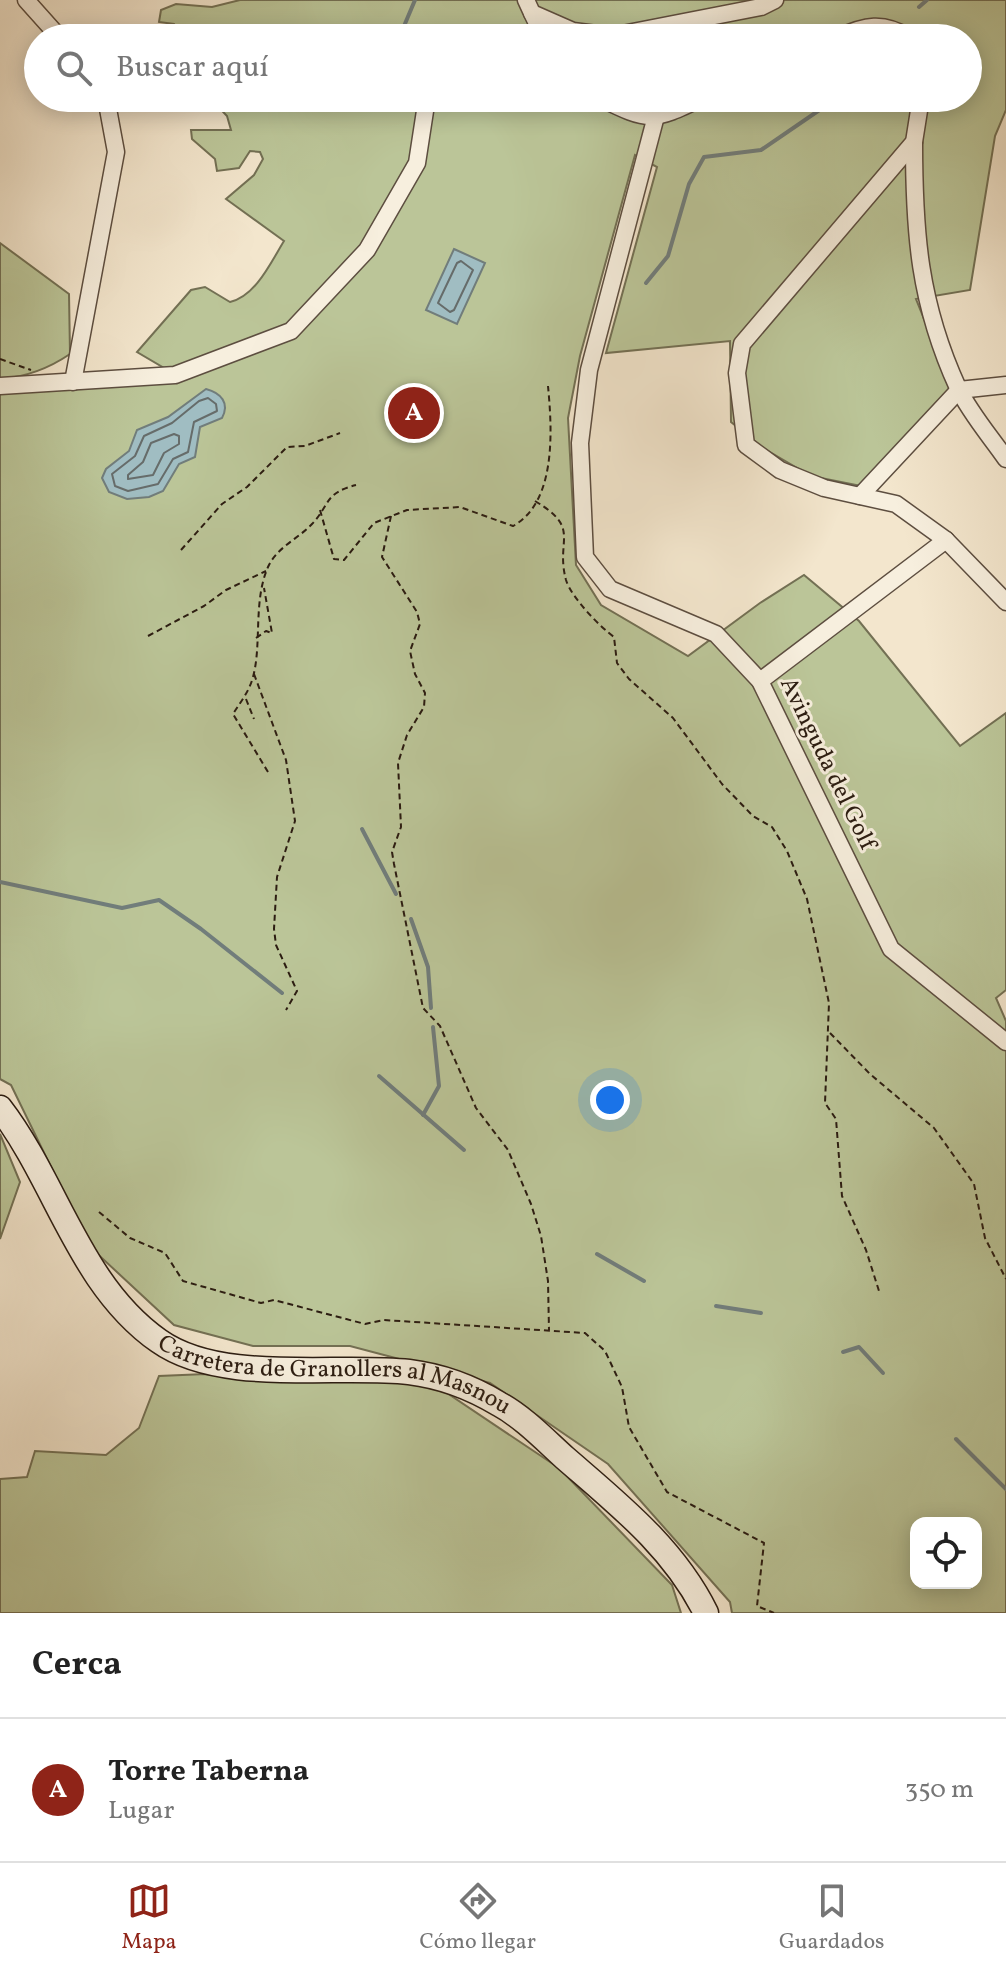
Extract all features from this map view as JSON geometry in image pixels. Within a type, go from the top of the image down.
[{"type":"main road","name":"Carretera de Granollers al Masnou","points":[[0,1108],[95,1273],[121,1307],[161,1343],[206,1361],[244,1366],[411,1372],[440,1377],[475,1391],[528,1425],[645,1530],[686,1578],[706,1613]]},
{"type":"street","points":[[26,0],[47,24]]},
{"type":"street","points":[[674,24],[761,7],[775,0]]},
{"type":"street","points":[[529,7],[560,24]]},
{"type":"street","points":[[73,382],[116,152],[109,112]]},
{"type":"street","points":[[0,386],[175,375],[291,331],[367,250],[417,163],[425,112]]},
{"type":"street","points":[[629,112],[641,118],[672,112]]},
{"type":"street","points":[[919,112],[914,142],[914,223],[924,297],[959,390],[1006,459]]},
{"type":"street","name":"Avinguda del Golf","points":[[656,116],[589,370],[580,443],[585,557],[610,589],[716,634],[760,681],[891,949],[1006,1042]]},
{"type":"street","points":[[914,142],[742,344],[737,373],[746,445],[780,470],[824,488],[896,504],[946,540],[1006,602]]},
{"type":"street","points":[[860,496],[959,390],[1006,385]]},
{"type":"street","points":[[760,681],[946,540]]},
{"type":"path","points":[[320,510],[334,559],[344,560],[374,523],[431,507],[460,507],[513,526],[522,521],[535,501],[551,453],[548,386]]},
{"type":"path","points":[[181,550],[222,504],[247,487],[287,447],[305,446],[340,433]]},
{"type":"path","points":[[268,772],[233,714],[246,699],[254,674],[255,638],[267,570],[288,542],[312,524],[320,510],[342,488],[356,485]]},
{"type":"path","points":[[535,501],[556,513],[563,524],[566,583],[596,624],[614,637],[617,663],[629,679],[673,718],[722,784],[753,816],[772,827],[787,851],[807,899],[829,1003],[825,1103],[836,1119],[842,1196],[866,1250],[879,1291]]},
{"type":"path","points":[[391,516],[382,557],[417,612],[420,624],[410,651],[415,674],[425,693],[424,707],[407,735],[398,763],[401,827],[392,852],[394,864],[423,1008],[440,1026],[476,1108],[508,1150],[531,1204],[541,1236],[548,1281],[549,1331]]},
{"type":"path","points":[[312,524],[324,526]]},
{"type":"path","points":[[148,636],[267,570]]},
{"type":"path","points":[[255,638],[266,631],[272,633],[264,586]]},
{"type":"path","points":[[254,674],[286,760],[295,821],[277,877],[276,890],[276,945],[297,991],[286,1010]]},
{"type":"path","points":[[246,699],[254,719]]},
{"type":"path","points":[[829,1032],[870,1074],[934,1128],[974,1184],[985,1238],[1006,1279]]},
{"type":"green space","points":[[240,0],[1006,0],[1006,110],[995,136],[970,290],[916,299],[953,391],[866,487],[811,476],[763,448],[731,422],[730,341],[606,353],[657,167],[635,155],[580,356],[568,418],[576,565],[601,605],[688,656],[804,575],[859,621],[960,746],[1006,713],[1006,990],[996,998],[1006,1021],[1006,1613],[732,1613],[730,1602],[608,1464],[490,1383],[350,1346],[253,1346],[174,1325],[90,1247],[11,1085],[0,1079],[0,393],[164,368],[137,352],[191,290],[205,287],[230,302],[248,293],[262,277],[284,241],[226,199],[254,175],[263,159],[260,152],[250,151],[239,168],[217,171],[215,159],[192,139],[191,130],[231,130],[223,112],[982,112],[982,24],[174,24],[159,22],[161,10],[176,4],[212,7]]},
{"type":"green space","points":[[0,243],[69,294],[70,354],[37,371],[0,379]]},
{"type":"green space","points":[[0,1134],[20,1182],[0,1239]]},
{"type":"green space","points":[[159,1376],[332,1377],[435,1385],[559,1468],[672,1585],[681,1613],[0,1613],[0,1479],[27,1477],[35,1451],[106,1455],[139,1428]]},
{"type":"water","points":[[454,249],[485,263],[457,324],[426,310]]},
{"type":"water","points":[[206,389],[223,399],[225,408],[222,418],[200,427],[195,457],[179,464],[163,491],[149,497],[127,499],[109,492],[102,478],[106,469],[129,451],[137,430],[168,417]]},
{"type":"waterway","points":[[405,24],[415,0]]},
{"type":"waterway","points":[[919,7],[927,0]]},
{"type":"waterway","points":[[646,283],[668,256],[689,184],[704,157],[761,150],[817,112]]},
{"type":"waterway","points":[[362,829],[396,894]]},
{"type":"waterway","points":[[0,882],[122,908],[159,900],[282,993]]},
{"type":"waterway","points":[[411,919],[428,967],[431,1008]]},
{"type":"waterway","points":[[423,1115],[439,1086],[433,1027]]},
{"type":"waterway","points":[[379,1076],[464,1150]]},
{"type":"waterway","points":[[597,1254],[644,1281]]},
{"type":"waterway","points":[[716,1306],[761,1313]]},
{"type":"waterway","points":[[843,1352],[859,1347],[883,1373]]},
{"type":"waterway","points":[[956,1439],[1006,1489]]},
{"type":"place","name":"Torre Taberna","points":[[414,413]]}]
